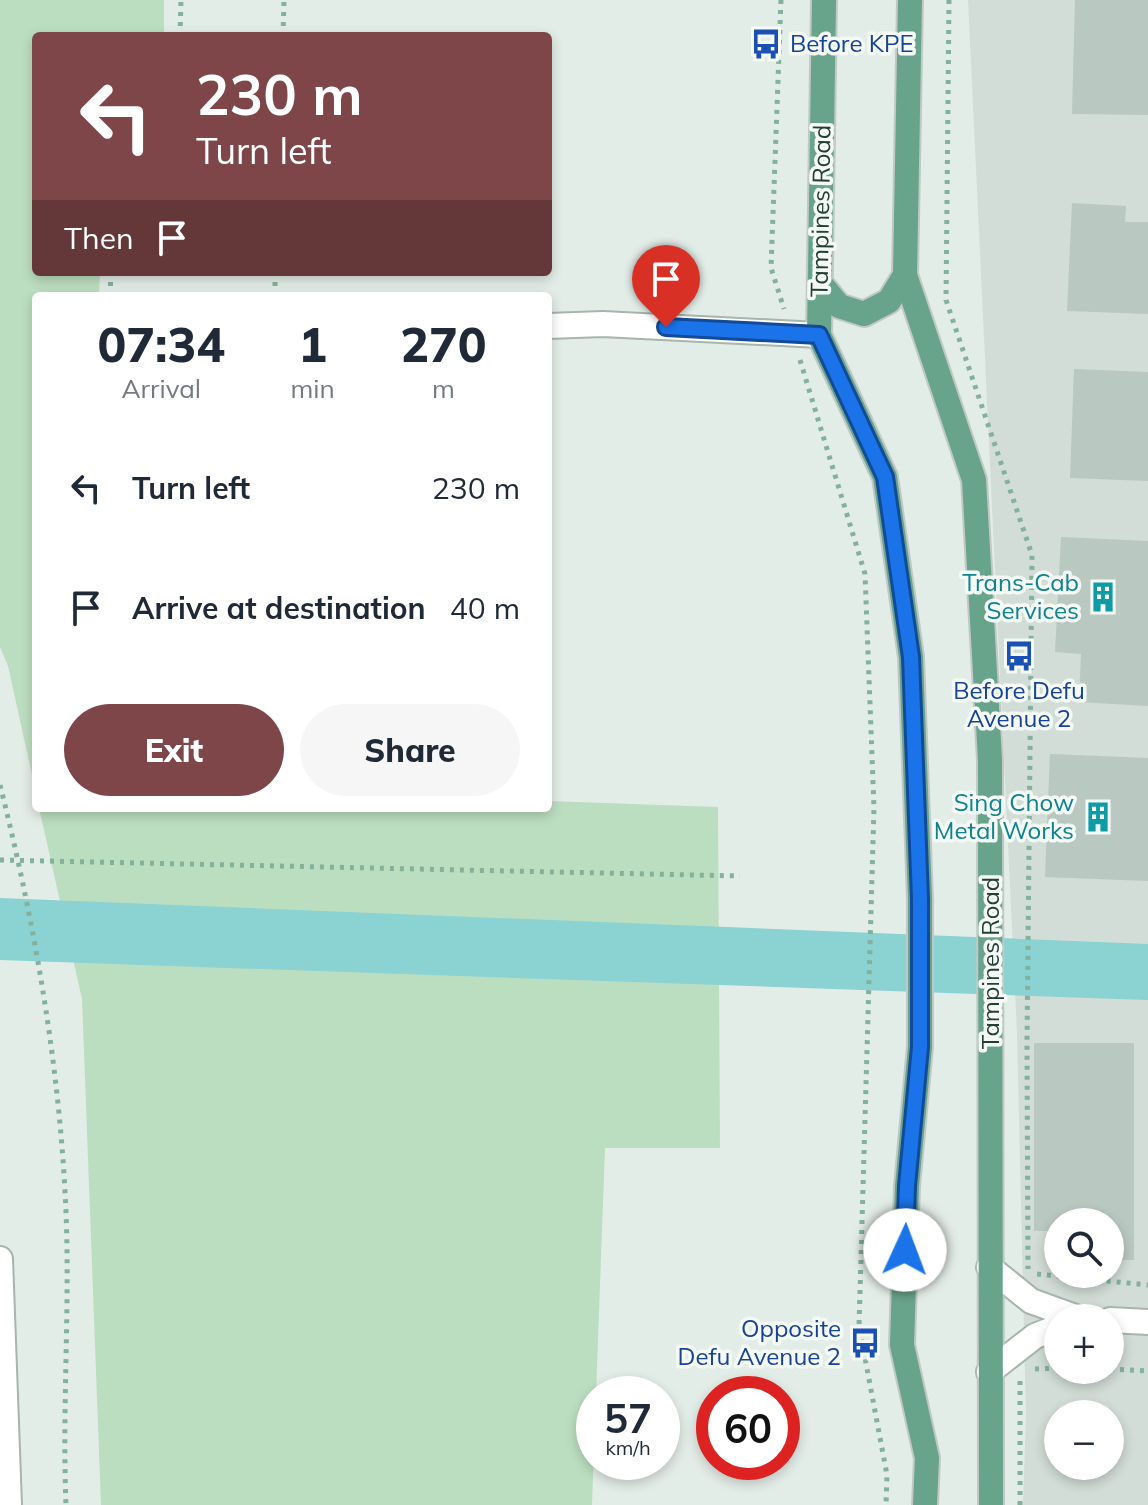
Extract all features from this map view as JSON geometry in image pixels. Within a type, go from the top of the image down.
[{"type":"main road","name":"Tampines Road","points":[[824,0],[819,335],[885,477],[911,657],[920,899],[920,1047],[907,1186],[902,1345],[927,1458],[925,1505]]},
{"type":"main road","name":"Tampines Road","points":[[910,0],[905,275],[974,480],[990,760],[991,1505]]},
{"type":"main road","points":[[820,283],[839,306],[864,314],[889,301],[905,275]]},
{"type":"street","points":[[552,326],[603,324],[819,335]]},
{"type":"street","points":[[0,1259],[9,1505]]},
{"type":"street","points":[[989,1267],[1031,1301],[1044,1306]]},
{"type":"street","points":[[1124,1321],[1148,1322]]},
{"type":"street","points":[[989,1372],[1044,1332]]},
{"type":"path","points":[[180,32],[181,0]]},
{"type":"path","points":[[283,32],[284,0]]},
{"type":"path","points":[[781,0],[771,268],[865,574],[874,808],[859,1326],[887,1475],[886,1505]]},
{"type":"path","points":[[949,0],[946,300],[1032,555],[1028,1273],[1148,1285]]},
{"type":"path","points":[[0,785],[19,861],[57,1091],[66,1213],[63,1439],[66,1505]]},
{"type":"path","points":[[0,860],[740,876]]},
{"type":"path","points":[[1033,1370],[1044,1369]]},
{"type":"path","points":[[1020,1370],[1020,1505]]},
{"type":"path","points":[[1124,1370],[1148,1371]]},
{"type":"shaded area","points":[[968,0],[1148,0],[1148,1505],[1023,1505],[1026,1415],[1017,1034]]},
{"type":"green space","points":[[0,0],[164,0],[164,32],[32,32],[32,276],[100,276],[99,292],[32,292],[32,775],[8,666],[0,647]]},
{"type":"green space","points":[[552,801],[718,807],[720,1148],[605,1148],[597,1376],[576,1376],[576,1480],[593,1480],[592,1505],[101,1505],[82,999],[40,812],[552,812]]},
{"type":"water","points":[[0,898],[1148,944],[1148,1000],[0,960]]},
{"type":"building","points":[[1075,0],[1148,0],[1148,115],[1072,114]]},
{"type":"building","points":[[1072,203],[1126,206],[1125,222],[1148,222],[1148,314],[1067,311]]},
{"type":"building","points":[[1074,369],[1148,372],[1148,481],[1070,478]]},
{"type":"building","name":"Trans-Cab Services","points":[[1061,537],[1148,541],[1148,706],[1079,702],[1081,654],[1055,652]]},
{"type":"building","name":"Sing Chow Metal Works","points":[[1050,754],[1148,758],[1148,881],[1045,877]]},
{"type":"building","points":[[1034,1043],[1134,1043],[1134,1260],[1124,1260],[1124,1208],[1044,1208],[1044,1231],[1034,1231]]},
{"type":"place","name":"Before KPE","points":[[766,44]]},
{"type":"place","name":"Trans-Cab Services","points":[[1103,597]]},
{"type":"place","name":"Before Defu Avenue 2","points":[[1019,656]]},
{"type":"place","name":"Sing Chow Metal Works","points":[[1098,817]]},
{"type":"place","name":"Opposite Defu Avenue 2","points":[[865,1343]]},
{"type":"route","points":[[666,327],[819,335],[885,477],[911,657],[920,899],[920,1047],[907,1186],[905,1250]]}]
